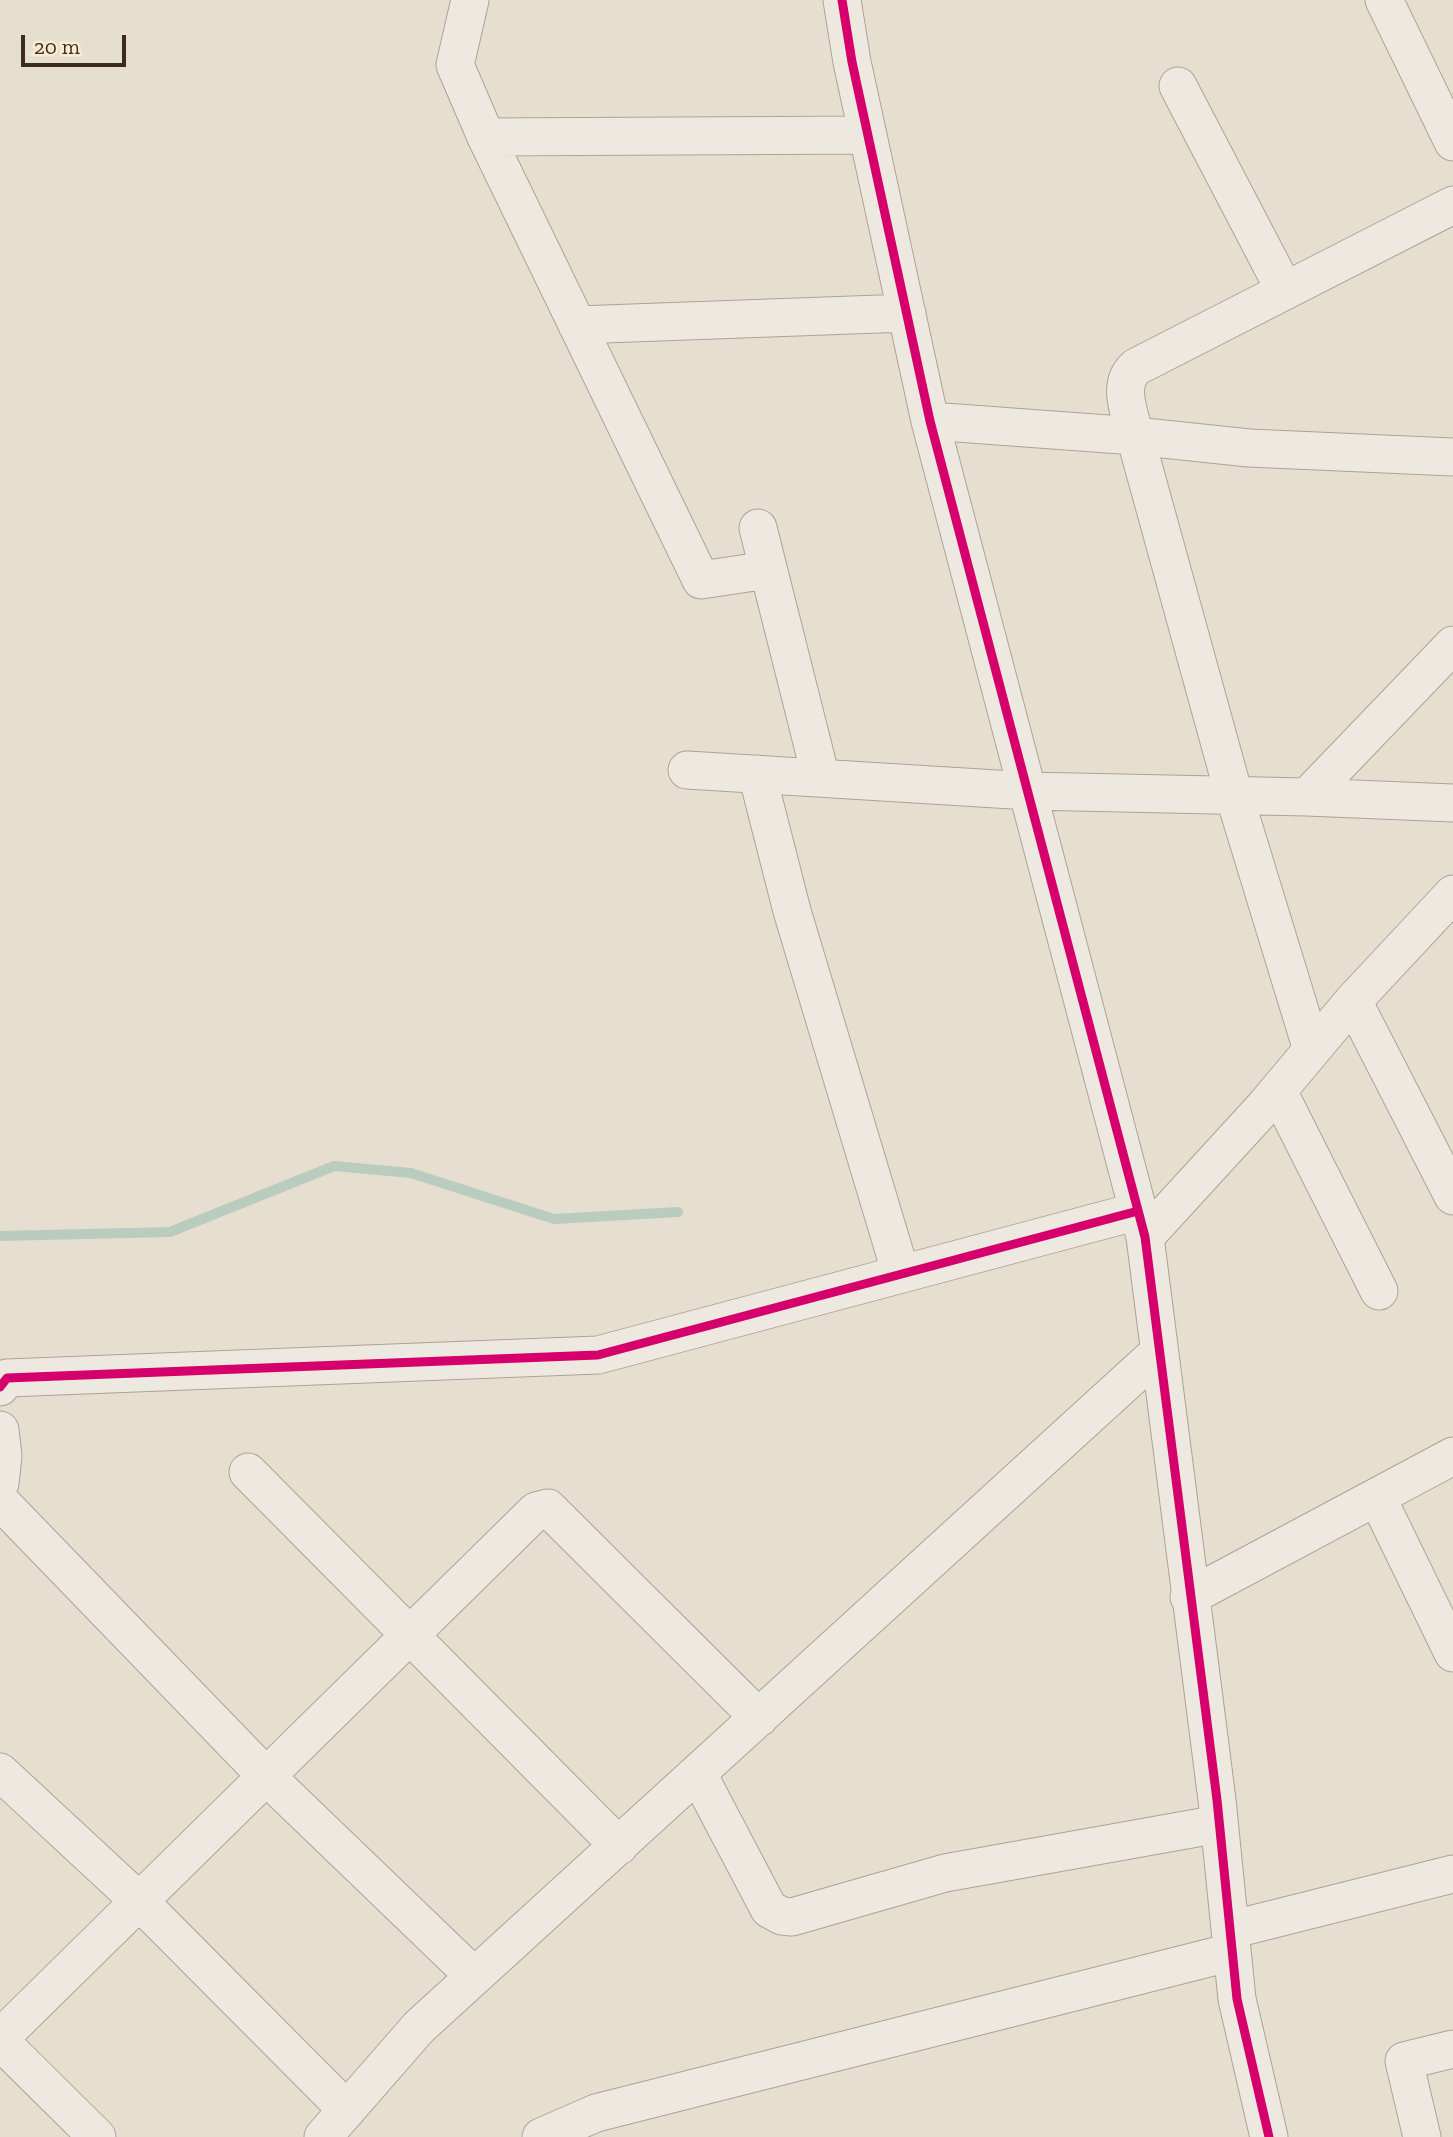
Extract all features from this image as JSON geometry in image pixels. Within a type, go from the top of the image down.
[{"type":"street","points":[[470,0],[454,65],[486,137],[701,580],[768,570]]},
{"type":"street","points":[[842,0],[852,62],[930,422],[1141,1224],[1219,1824],[1237,1999],[1269,2137]]},
{"type":"street","points":[[1384,0],[1445,109],[1453,142]]},
{"type":"street","points":[[1178,86],[1285,291]]},
{"type":"street","points":[[486,137],[868,135]]},
{"type":"street","points":[[1312,1050],[1234,795],[1135,436],[1126,394],[1127,379],[1130,372],[1453,205]]},
{"type":"street","points":[[577,326],[907,313]]},
{"type":"street","points":[[930,422],[1135,436],[1249,448],[1453,457]]},
{"type":"street","points":[[758,528],[821,778]]},
{"type":"street","points":[[1307,797],[1453,645]]},
{"type":"street","points":[[687,770],[1029,791],[1453,803]]},
{"type":"street","points":[[757,774],[792,911],[901,1274]]},
{"type":"street","points":[[0,1387],[7,1378],[598,1355],[901,1274],[1141,1224],[1278,1091],[1353,1001],[1453,894]]},
{"type":"street","points":[[1353,1001],[1453,1196]]},
{"type":"street","points":[[1278,1091],[1379,1291]]},
{"type":"street","points":[[0,1772],[139,1900],[329,2130],[419,2027],[1159,1352]]},
{"type":"street","points":[[0,1430],[3,1456],[0,1483]]},
{"type":"street","points":[[1189,1597],[1453,1456]]},
{"type":"street","points":[[248,1472],[619,1846]]},
{"type":"street","points":[[1377,1497],[1453,1653]]},
{"type":"street","points":[[0,1502],[265,1775],[474,1976]]},
{"type":"street","points":[[97,2137],[0,2040],[265,1775],[536,1511],[548,1508],[759,1718]]},
{"type":"street","points":[[698,1774],[769,1909],[782,1916],[792,1917],[945,1873],[1219,1824]]},
{"type":"street","points":[[541,2137],[596,2113],[1231,1941],[1453,1874]]},
{"type":"street","points":[[1422,2137],[1404,2061],[1453,2049]]},
{"type":"waterway","points":[[0,1236],[170,1232],[334,1166],[411,1173],[554,1219],[678,1212]]},
{"type":"cycle path","points":[[842,0],[852,62],[930,421],[1145,1237],[1217,1800],[1237,1999],[1269,2137]]},
{"type":"cycle path","points":[[0,1387],[7,1378],[598,1355],[1138,1211]]}]
